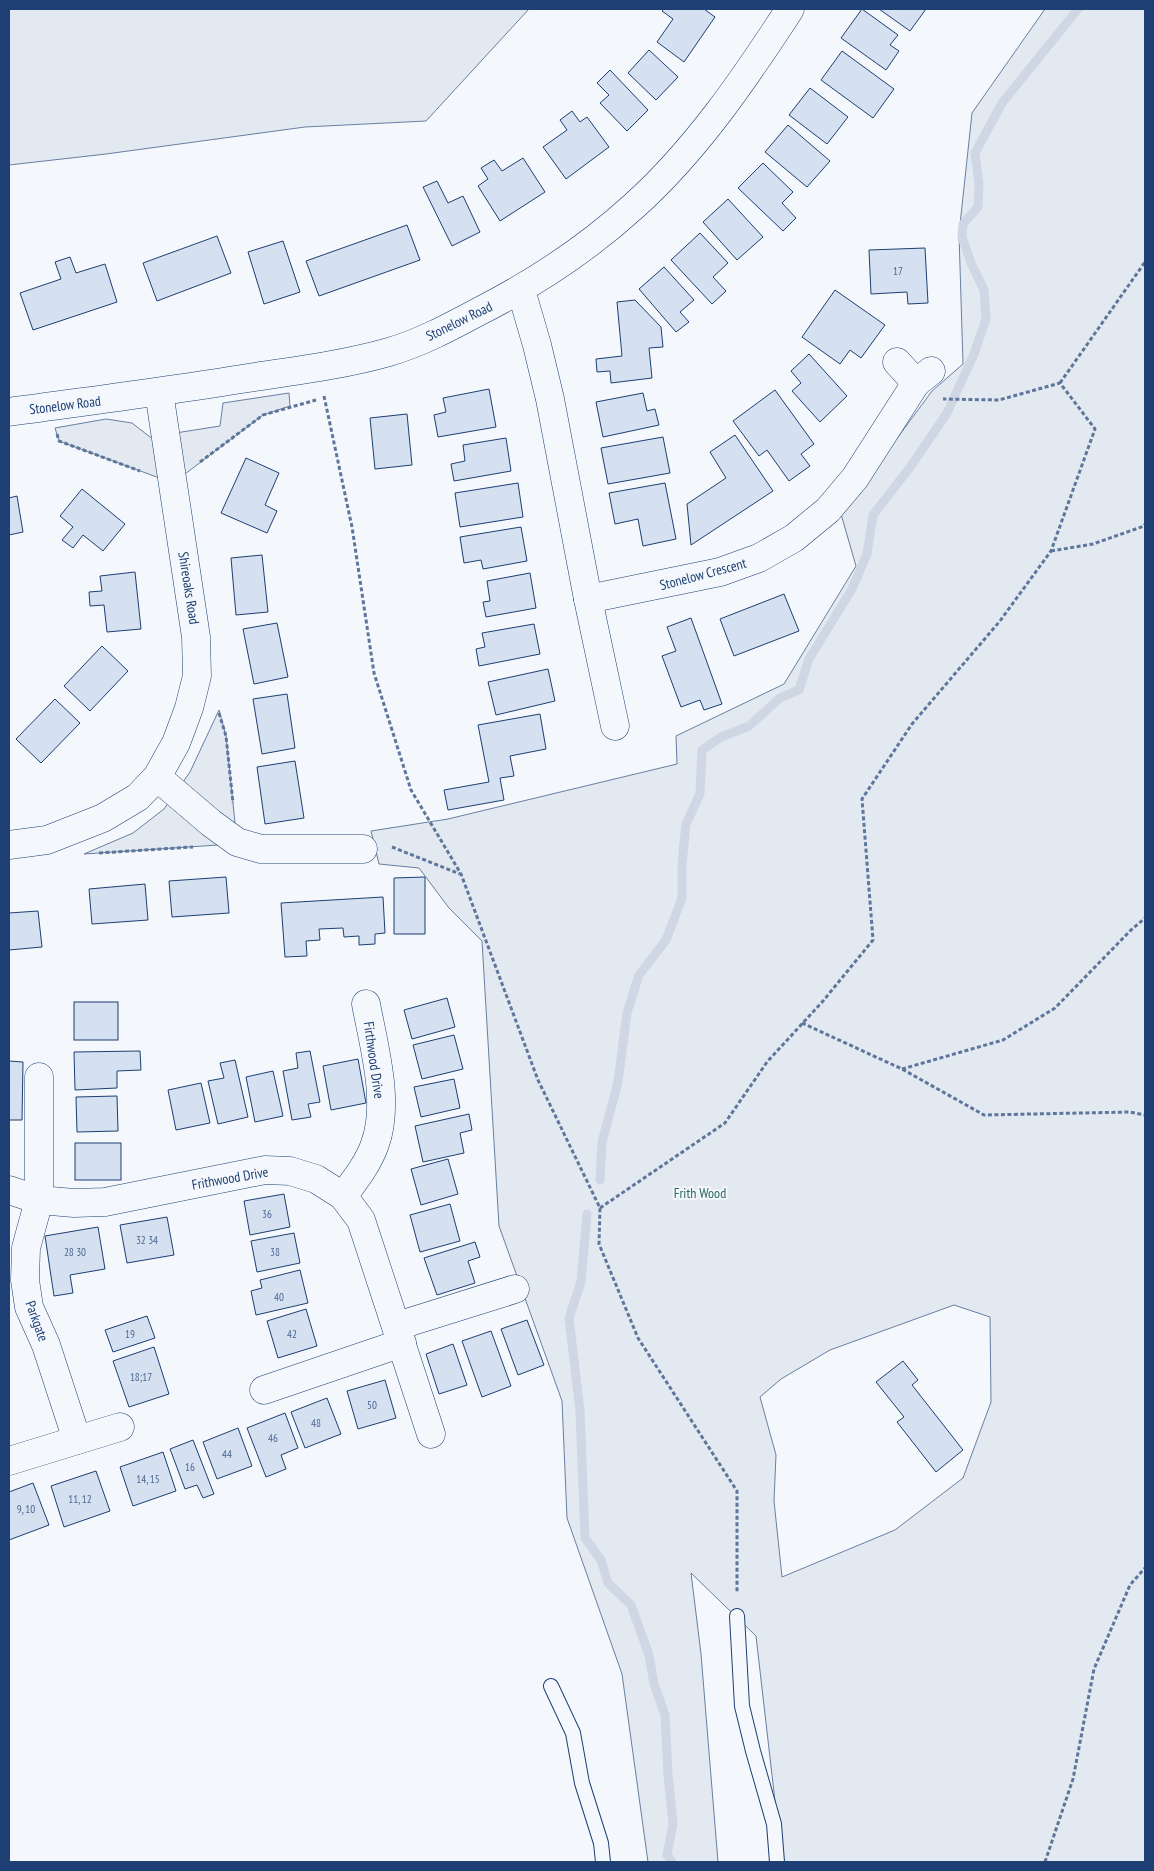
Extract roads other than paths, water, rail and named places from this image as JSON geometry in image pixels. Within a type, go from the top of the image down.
[{"type":"street","name":"Stonelow Road","points":[[9,412],[159,392],[322,367],[391,351],[442,331],[521,290],[579,251],[635,205],[678,161],[736,90],[790,9]]},
{"type":"street","points":[[521,290],[550,398],[588,600],[618,725]]},
{"type":"street","name":"Stonelow Crescent","points":[[588,600],[720,572],[759,558],[794,538],[828,510],[855,478],[924,377],[897,362]]},
{"type":"street","name":"Shireoaks Road","points":[[9,845],[47,840],[103,818],[138,797],[157,777],[176,743],[189,708],[197,676],[196,637],[159,392]]},
{"type":"street","points":[[157,777],[211,823],[237,842],[261,849],[363,849]]},
{"type":"street","name":"Firthwood Drive","points":[[343,1196],[366,1163],[375,1144],[381,1119],[381,1094],[366,1004]]},
{"type":"street","points":[[39,1077],[39,1200]]},
{"type":"street","name":"Frithwood Drive","points":[[9,1190],[39,1200],[74,1203],[105,1202],[265,1170],[290,1170],[316,1179],[343,1196],[361,1220],[431,1434]]},
{"type":"street","name":"Parkgate","points":[[39,1200],[26,1248],[25,1280],[29,1307],[46,1345],[77,1440]]},
{"type":"street","points":[[264,1390],[515,1290]]},
{"type":"street","points":[[9,1461],[120,1427]]},
{"type":"lane","points":[[737,1616],[742,1706],[774,1824],[777,1862]]},
{"type":"lane","points":[[551,1686],[573,1733],[582,1783],[601,1842],[603,1862]]},
{"type":"waterway","points":[[600,1180],[602,1142],[618,1082],[627,1013],[639,975],[666,940],[682,898],[682,864],[686,824],[700,794],[702,750],[721,737],[749,726],[780,698],[799,690],[809,659],[852,589],[867,554],[873,515],[911,466],[947,413],[974,354],[986,319],[984,290],[971,263],[962,237],[963,224],[978,207],[979,184],[975,153],[1002,103],[1078,9]]},
{"type":"waterway","points":[[587,1214],[581,1282],[569,1318],[580,1411],[585,1538],[601,1560],[608,1583],[631,1605],[649,1655],[654,1684],[665,1715],[673,1824],[667,1855],[672,1862]]},
{"type":"park label","name":"Frith Wood","points":[[700,1193]]}]
